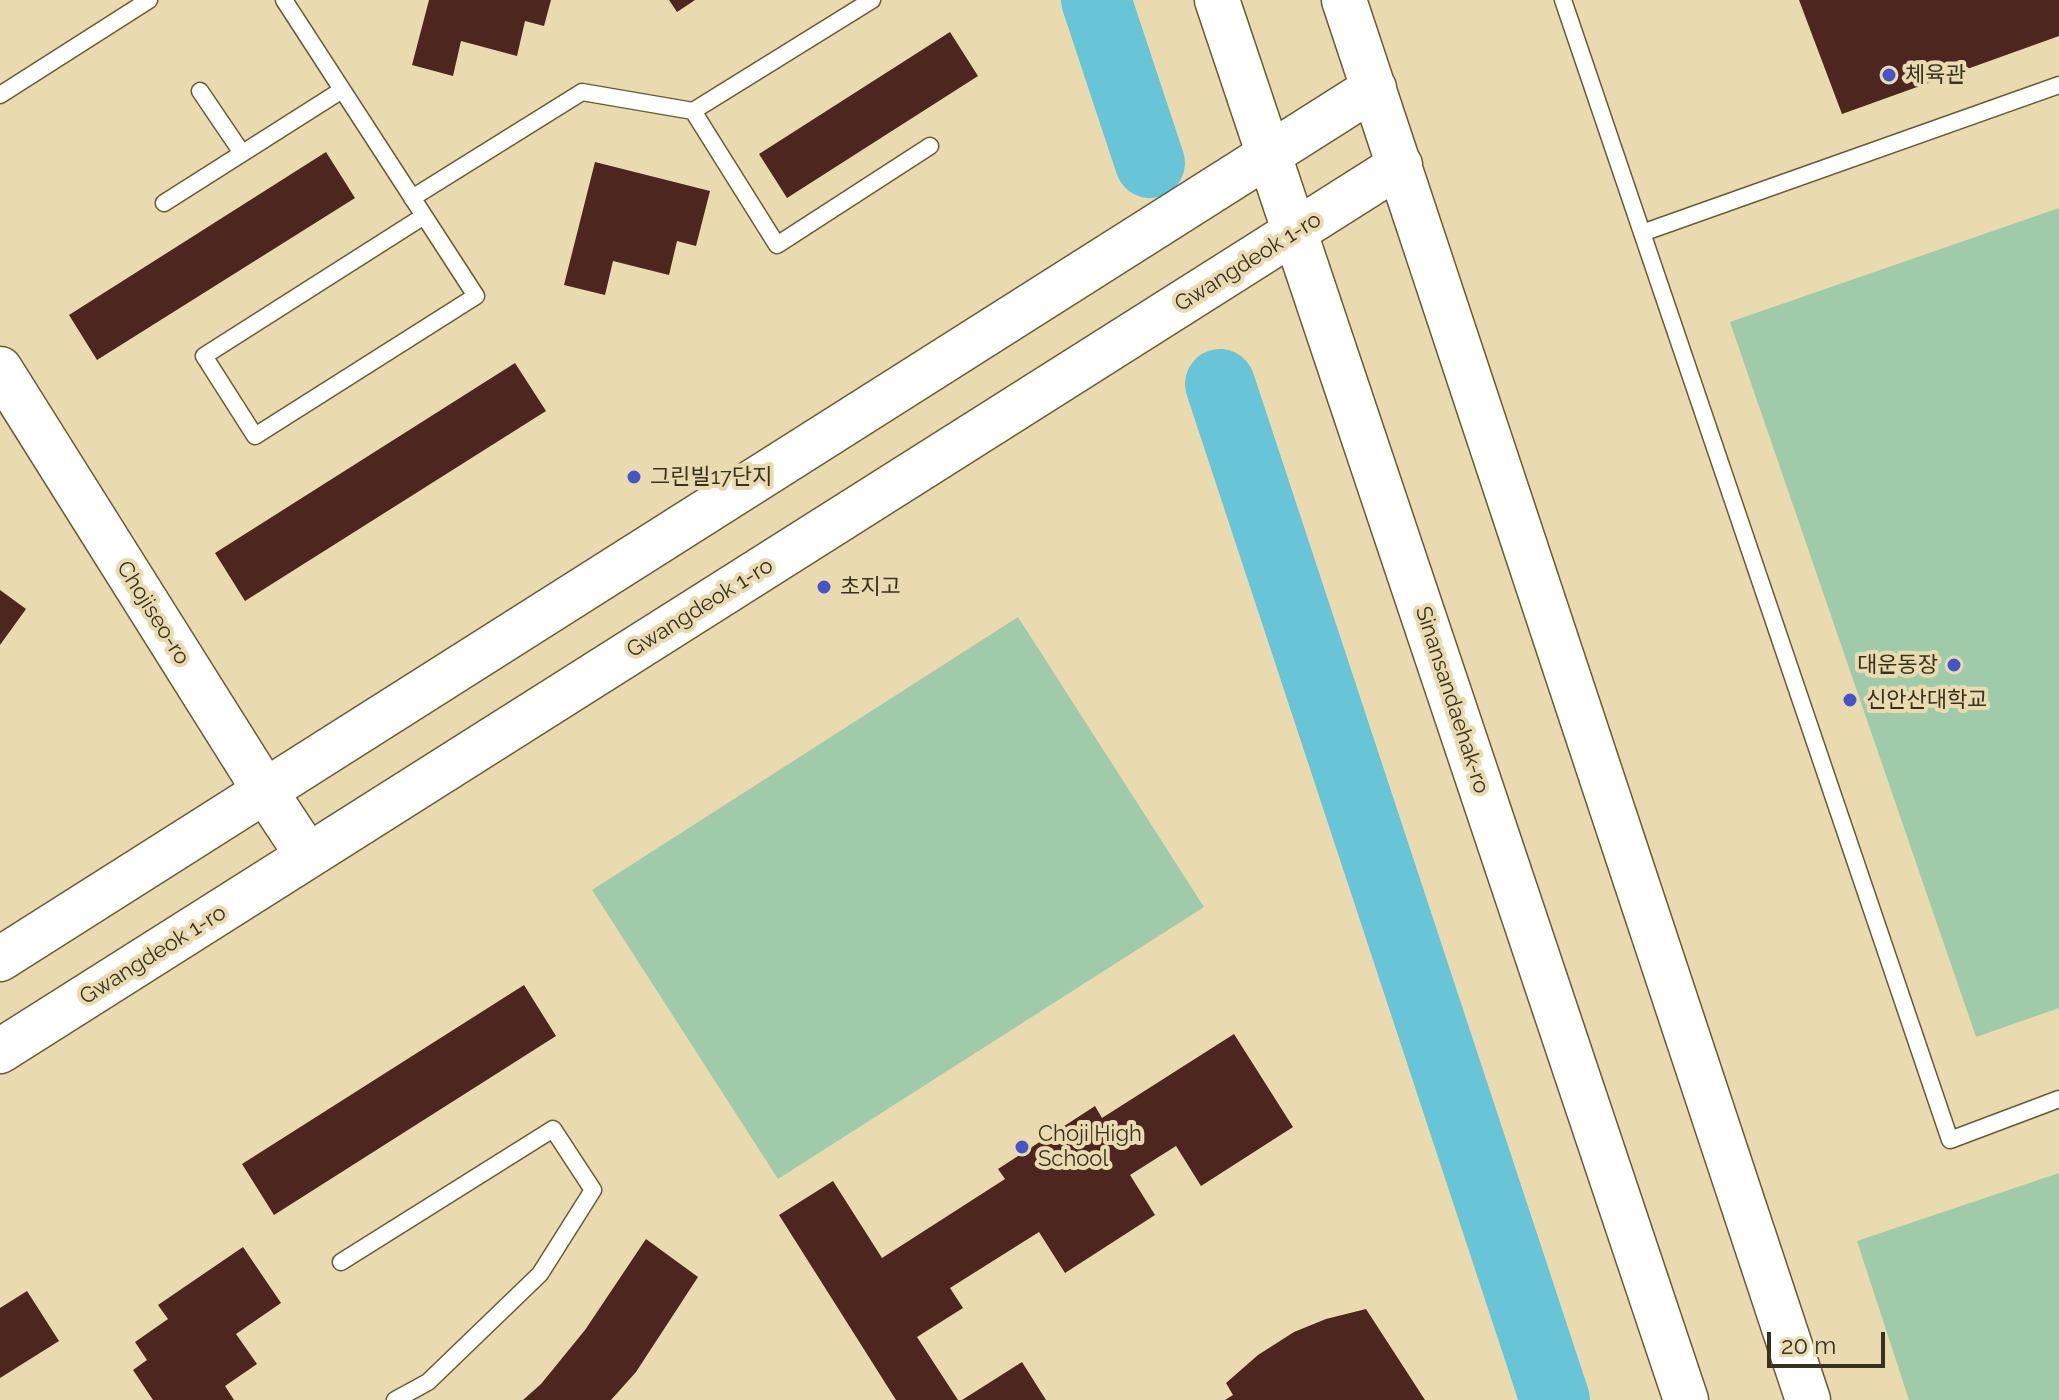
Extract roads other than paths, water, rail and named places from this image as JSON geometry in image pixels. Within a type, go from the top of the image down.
[{"type":"street","name":"Sinansandaehak-ro","points":[[1217,0],[1686,1400]]},
{"type":"street","points":[[1344,0],[1808,1400]]},
{"type":"street","points":[[0,959],[1374,88]]},
{"type":"street","name":"Gwangdeok 1-ro","points":[[0,1051],[1400,165]]},
{"type":"street","name":"Chojiseo-ro","points":[[0,369],[308,856]]},
{"type":"lane","points":[[0,95],[149,0]]},
{"type":"lane","points":[[284,0],[476,296],[255,436],[204,356],[424,216]]},
{"type":"lane","points":[[412,198],[582,92],[693,111],[872,0]]},
{"type":"lane","points":[[1563,0],[1950,1140],[2059,1099]]},
{"type":"lane","points":[[1642,233],[2059,85]]},
{"type":"lane","points":[[164,203],[342,90]]},
{"type":"lane","points":[[200,91],[242,153]]},
{"type":"lane","points":[[693,111],[777,245],[930,146]]},
{"type":"lane","points":[[341,1262],[553,1129],[593,1190],[540,1274],[428,1382],[395,1400]]},
{"type":"waterway","points":[[1096,0],[1150,163]]},
{"type":"waterway","points":[[1220,384],[1555,1400]]},
{"type":"place","name":"체육관","points":[[1889,75]]},
{"type":"place","name":"그린빌17단지","points":[[634,477]]},
{"type":"place","name":"초지고","points":[[824,587]]},
{"type":"place","name":"대운동장","points":[[1954,665]]},
{"type":"place","name":"신안산대학교","points":[[1850,700]]},
{"type":"place","name":"Choji High School","points":[[1022,1147]]}]
